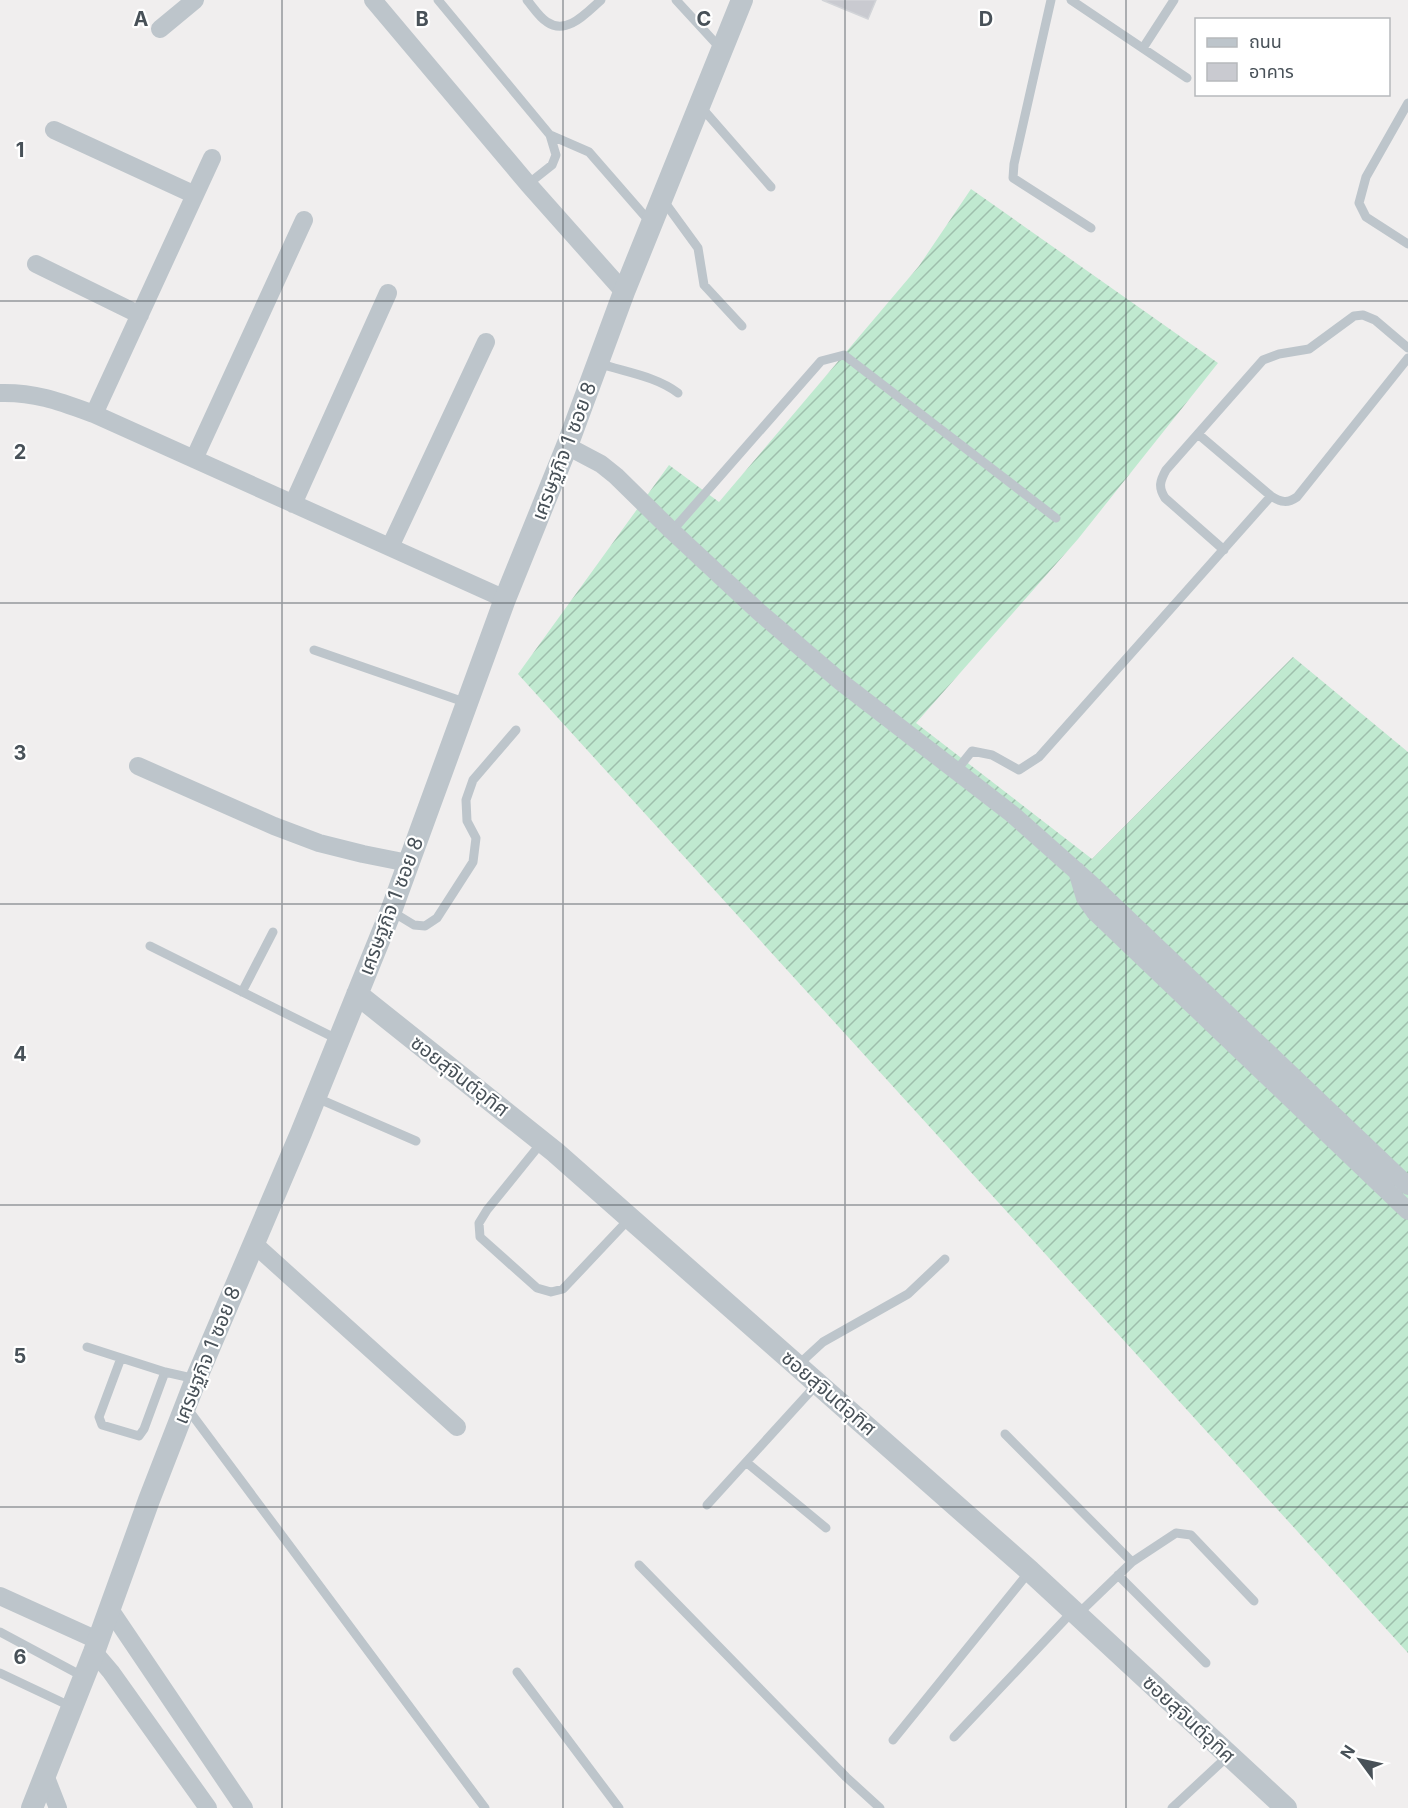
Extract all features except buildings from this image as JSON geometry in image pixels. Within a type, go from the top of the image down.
[{"type":"street","points":[[160,29],[195,0]]},
{"type":"street","points":[[373,0],[528,184],[624,292]]},
{"type":"street","name":"เศรษฐกิจ 1 ซอย 8","points":[[32,1808],[196,1379],[301,1133],[391,911],[506,599],[567,446],[624,292],[742,0]]},
{"type":"street","points":[[54,130],[195,195]]},
{"type":"street","points":[[94,414],[212,158]]},
{"type":"street","points":[[194,459],[304,220]]},
{"type":"street","points":[[36,264],[140,315]]},
{"type":"street","points":[[293,504],[388,293]]},
{"type":"street","points":[[390,548],[486,342]]},
{"type":"street","points":[[0,393],[22,392],[47,397],[94,414],[506,599]]},
{"type":"street","points":[[567,446],[601,464],[616,476],[758,611],[841,682],[1012,814],[1076,870],[1408,1186]]},
{"type":"street","points":[[138,766],[274,826],[319,843],[408,863]]},
{"type":"street","points":[[1076,870],[1085,898],[1095,912],[1408,1211]]},
{"type":"street","name":"ซอยสุจินต์อุทิศ","points":[[357,994],[543,1142],[798,1365],[1030,1571],[1286,1808]]},
{"type":"street","points":[[254,1243],[457,1426]]},
{"type":"street","points":[[0,1596],[95,1646],[208,1808]]},
{"type":"street","points":[[109,1608],[244,1808]]},
{"type":"street","points":[[45,1775],[58,1808]]},
{"type":"lane","points":[[438,0],[550,135],[556,154],[552,165],[528,184]]},
{"type":"lane","points":[[527,0],[547,23],[563,27],[578,20],[601,0]]},
{"type":"lane","points":[[676,0],[723,51]]},
{"type":"lane","points":[[1051,0],[1014,164],[1013,178],[1091,228]]},
{"type":"lane","points":[[1071,0],[1187,78]]},
{"type":"lane","points":[[1143,48],[1174,0]]},
{"type":"lane","points":[[1408,103],[1366,177],[1359,203],[1366,217],[1408,244]]},
{"type":"lane","points":[[700,107],[771,187]]},
{"type":"lane","points":[[550,135],[589,152],[652,225]]},
{"type":"lane","points":[[663,200],[698,248],[704,285],[742,326]]},
{"type":"lane","points":[[1224,550],[1165,498],[1160,490],[1160,482],[1166,470],[1263,360],[1279,354],[1309,349],[1354,316],[1363,315],[1374,320],[1408,348]]},
{"type":"lane","points":[[672,531],[821,362],[844,355],[1056,518]]},
{"type":"lane","points":[[1198,434],[1271,496],[1281,502],[1290,501],[1297,497],[1408,358]]},
{"type":"lane","points":[[598,363],[669,386],[678,393]]},
{"type":"lane","points":[[956,771],[972,751],[992,756],[1019,770],[1040,757],[1271,496]]},
{"type":"lane","points":[[314,650],[467,703]]},
{"type":"lane","points":[[391,911],[414,925],[425,926],[437,918],[473,862],[476,838],[467,821],[466,800],[473,780],[516,730]]},
{"type":"lane","points":[[242,992],[273,932]]},
{"type":"lane","points":[[150,946],[339,1040]]},
{"type":"lane","points":[[315,1097],[416,1141]]},
{"type":"lane","points":[[543,1142],[486,1210],[479,1223],[480,1237],[537,1288],[551,1292],[563,1289],[630,1218]]},
{"type":"lane","points":[[798,1365],[823,1342],[908,1294],[945,1259]]},
{"type":"lane","points":[[87,1347],[165,1372],[196,1379]]},
{"type":"lane","points":[[121,1358],[99,1417],[102,1425],[139,1436],[144,1429],[165,1372]]},
{"type":"lane","points":[[707,1504],[818,1383]]},
{"type":"lane","points":[[186,1406],[485,1808]]},
{"type":"lane","points":[[1005,1434],[1132,1562]]},
{"type":"lane","points":[[746,1462],[826,1528]]},
{"type":"lane","points":[[954,1737],[1075,1613],[1132,1562],[1176,1533],[1191,1535],[1254,1601]]},
{"type":"lane","points":[[639,1564],[846,1777],[880,1808]]},
{"type":"lane","points":[[893,1740],[1030,1571]]},
{"type":"lane","points":[[1118,1575],[1206,1663]]},
{"type":"lane","points":[[0,1632],[84,1677]]},
{"type":"lane","points":[[517,1672],[620,1808]]},
{"type":"lane","points":[[0,1673],[72,1707]]},
{"type":"lane","points":[[1172,1808],[1228,1756]]},
{"type":"green space","points":[[971,189],[1218,363],[1078,539],[916,723],[1092,859],[1293,657],[1408,752],[1408,1653],[518,674],[669,465],[719,502],[919,266]]}]
